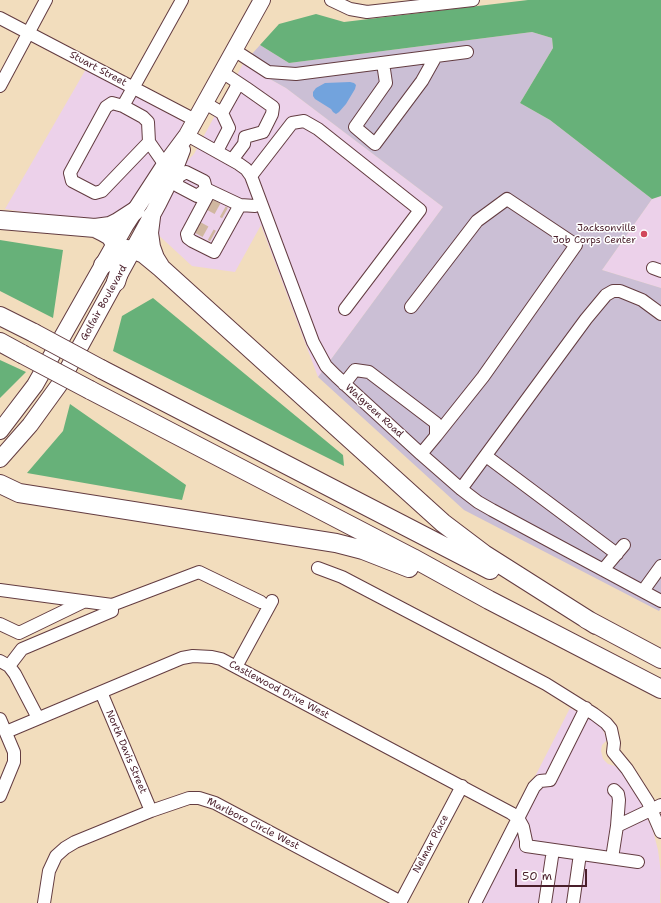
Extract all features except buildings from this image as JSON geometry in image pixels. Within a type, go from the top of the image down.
[{"type":"highway","points":[[0,220],[95,228],[110,226],[134,210]]},
{"type":"highway","points":[[151,216],[149,233],[151,247],[161,268]]},
{"type":"highway","points":[[95,228],[110,236],[123,248],[142,253],[161,268],[443,523],[484,554],[596,625]]},
{"type":"highway","points":[[103,265],[123,248]]},
{"type":"highway","points":[[116,282],[120,269],[123,248]]},
{"type":"highway","points":[[0,316],[661,659]]},
{"type":"highway","points":[[0,342],[661,689]]},
{"type":"highway","points":[[0,484],[19,493]]},
{"type":"highway","points":[[0,492],[19,493],[336,543],[383,557],[489,600]]},
{"type":"main road","points":[[123,248],[151,216],[187,134],[262,0]]},
{"type":"main road","points":[[123,248],[134,210],[171,170]]},
{"type":"main road","name":"Golfair Boulevard","points":[[0,431],[25,400],[45,369],[103,265]]},
{"type":"main road","name":"Golfair Boulevard","points":[[0,459],[30,425],[50,399],[116,282]]},
{"type":"street","points":[[0,86],[46,0]]},
{"type":"street","points":[[123,106],[182,0]]},
{"type":"street","points":[[331,0],[350,9],[367,12],[474,0]]},
{"type":"street","name":"Stuart Street","points":[[0,18],[195,120]]},
{"type":"street","points":[[234,50],[268,72],[296,74],[467,52]]},
{"type":"street","points":[[383,63],[386,83],[355,127],[375,144],[422,81],[436,56]]},
{"type":"street","points":[[222,72],[273,106],[272,114],[263,132],[245,138]]},
{"type":"street","points":[[222,113],[236,88],[237,82]]},
{"type":"street","points":[[149,142],[102,191],[95,193],[72,181],[70,173],[106,107],[112,103],[123,106],[143,117],[148,122],[149,142],[171,170],[186,172],[204,181],[207,196],[194,226],[188,234],[188,238],[214,252],[217,238],[229,215],[240,205]]},
{"type":"street","points":[[205,103],[222,113],[229,128],[238,131],[245,138]]},
{"type":"street","points":[[250,176],[292,123],[304,121],[318,129],[420,210],[345,308]]},
{"type":"street","points":[[217,151],[229,128]]},
{"type":"street","name":"Walgreen Road","points":[[187,134],[246,169],[261,203],[319,355],[326,366],[344,384],[461,489],[492,510],[661,601]]},
{"type":"street","points":[[232,160],[244,144],[245,138]]},
{"type":"street","points":[[207,196],[240,205],[255,206],[261,203]]},
{"type":"street","points":[[411,307],[477,221],[507,199],[576,245],[483,377],[421,454]]},
{"type":"street","points":[[461,489],[586,319],[606,295],[613,291],[620,291],[642,300],[661,314]]},
{"type":"street","points":[[344,384],[355,370],[369,372],[436,423],[436,436]]},
{"type":"street","points":[[486,456],[620,549],[603,570]]},
{"type":"street","points":[[643,591],[661,566]]},
{"type":"street","points":[[318,568],[333,573],[364,588],[546,684],[586,708],[606,723],[611,729],[614,743],[613,752],[656,807],[661,832]]},
{"type":"street","points":[[0,590],[112,605],[199,572],[266,602],[236,667]]},
{"type":"street","points":[[0,624],[18,633],[83,602]]},
{"type":"street","points":[[38,718],[15,674],[4,664],[22,648],[112,611],[112,605]]},
{"type":"street","points":[[40,623],[46,638]]},
{"type":"street","name":"Castlewood Drive West","points":[[6,732],[182,658],[193,656],[212,657],[221,659],[462,786],[515,816]]},
{"type":"street","name":"North Davis Street","points":[[101,692],[151,811]]},
{"type":"street","points":[[475,903],[515,816],[534,787],[540,781],[550,780],[586,708]]},
{"type":"street","points":[[0,719],[14,752],[14,762],[0,796]]},
{"type":"street","name":"Nelmar Place","points":[[401,903],[462,786]]},
{"type":"street","points":[[612,858],[619,800],[618,794],[614,790]]},
{"type":"street","name":"Marlboro Circle West","points":[[44,903],[49,871],[56,856],[65,848],[75,842],[151,811],[189,798],[208,800],[401,903]]},
{"type":"street","points":[[617,826],[656,807]]},
{"type":"street","points":[[515,816],[523,827],[526,846],[638,862]]},
{"type":"street","points":[[545,903],[553,850]]},
{"type":"street","points":[[574,903],[580,854]]},
{"type":"shaded area","points":[[532,32],[552,38],[553,48],[520,103],[550,120],[652,199],[602,270],[661,288],[661,608],[659,611],[464,510],[318,377],[443,207],[286,88],[243,64],[260,45],[289,63]]},
{"type":"shaded area","points":[[243,64],[286,88],[443,207],[318,377],[261,225],[235,272],[192,266],[153,230],[187,161],[194,154]]},
{"type":"shaded area","points":[[86,69],[184,122],[181,129],[125,212],[91,223],[5,209]]},
{"type":"shaded area","name":"Jacksonville Job Corps Center","points":[[661,196],[661,288],[602,270],[652,199]]},
{"type":"shaded area","points":[[570,708],[601,725],[607,740],[602,745],[601,751],[603,759],[608,764],[615,766],[624,775],[638,796],[653,831],[658,850],[661,873],[660,903],[468,903],[521,804]]},
{"type":"green space","points":[[528,0],[661,0],[661,196],[652,199],[550,120],[520,103],[553,48],[552,38],[532,32],[289,63],[260,45],[279,24],[316,14],[344,22]]},
{"type":"green space","points":[[0,240],[63,250],[53,318],[0,291]]},
{"type":"green space","points":[[153,298],[343,455],[344,466],[113,351],[122,316]]},
{"type":"green space","points":[[0,360],[26,372],[0,398]]},
{"type":"green space","points":[[70,404],[186,485],[182,500],[27,473],[63,431]]},
{"type":"water","points":[[350,82],[356,85],[355,89],[346,104],[336,114],[313,96],[313,92],[316,88],[325,83]]},
{"type":"tunnel","points":[[207,203],[225,213]]},
{"type":"tunnel","points":[[195,226],[213,236]]},
{"type":"place","name":"Jacksonville Job Corps Center","points":[[644,234]]}]
